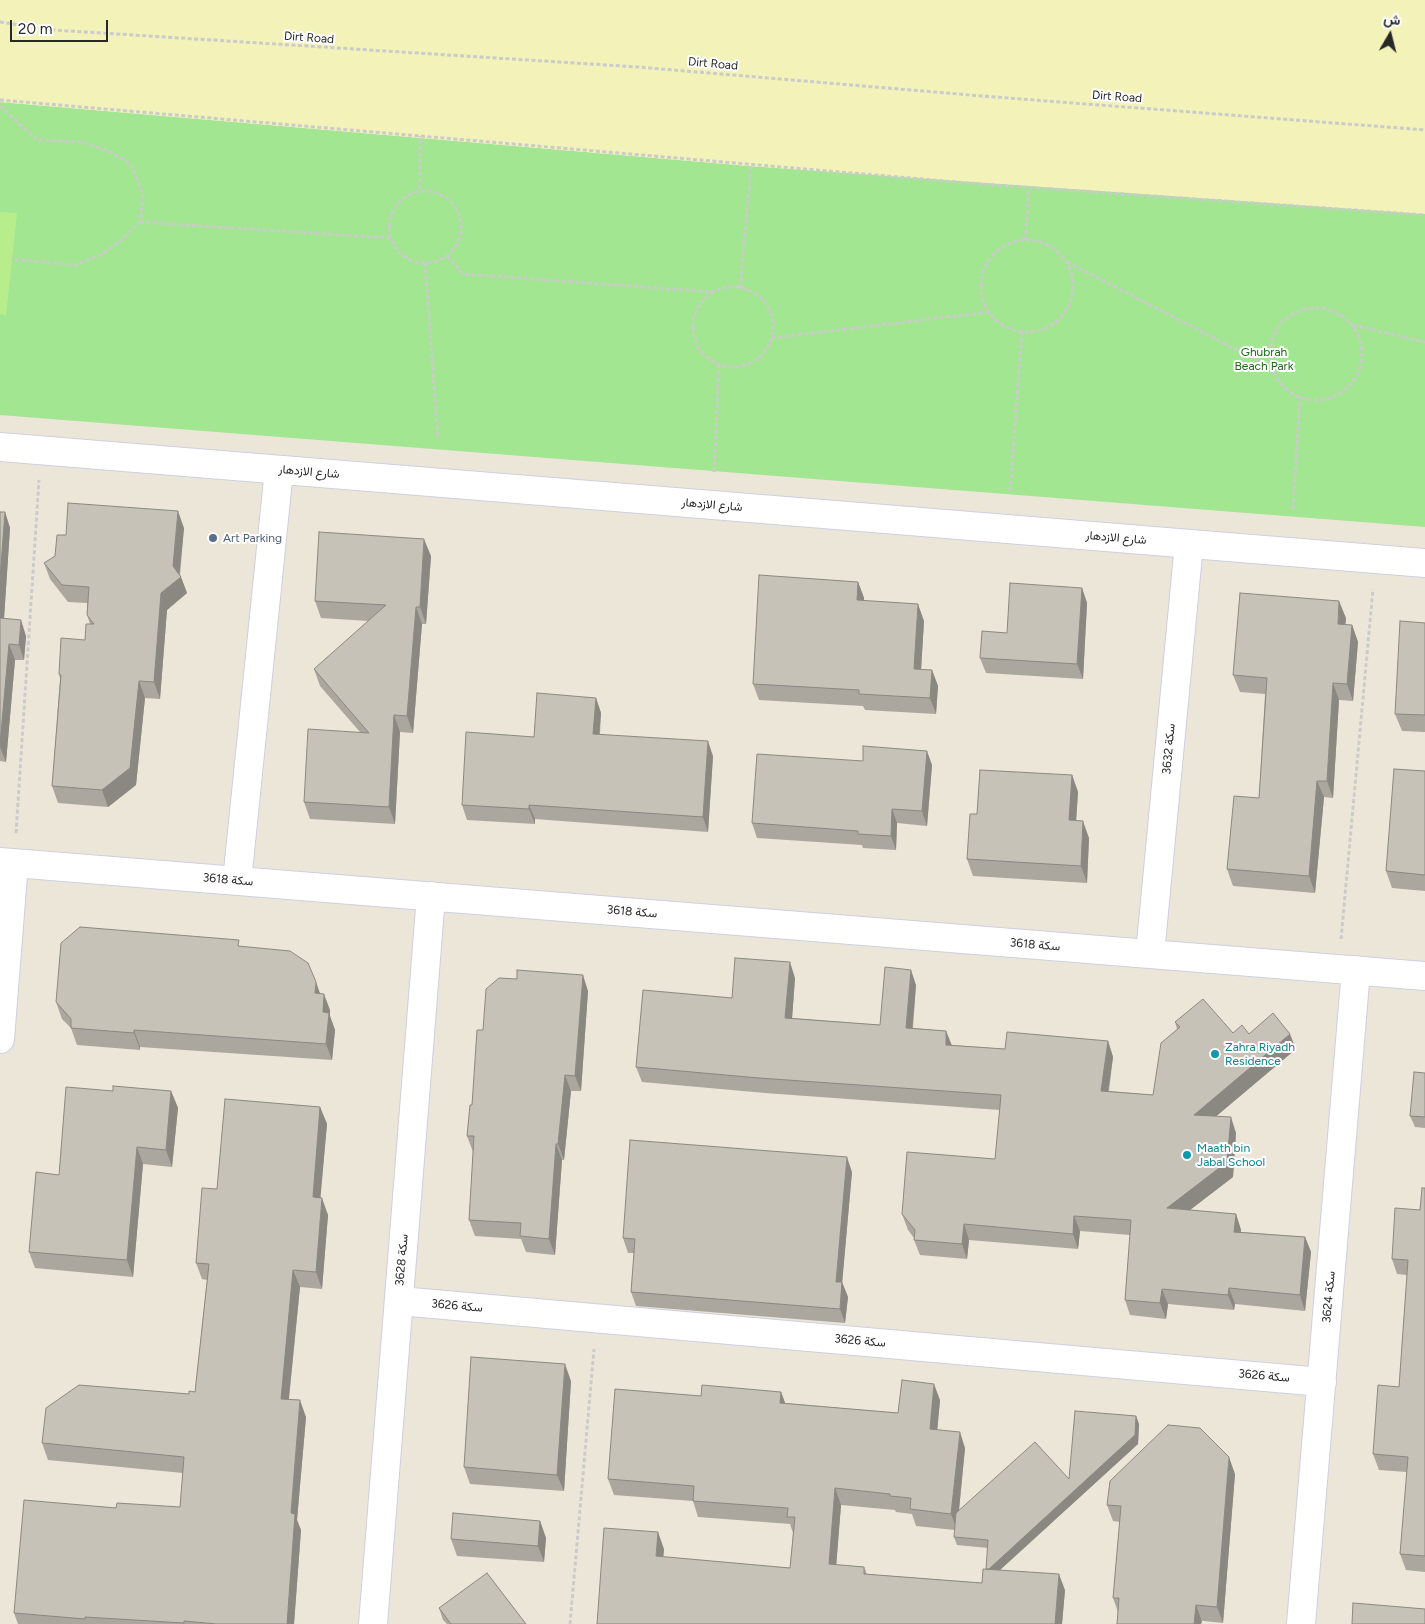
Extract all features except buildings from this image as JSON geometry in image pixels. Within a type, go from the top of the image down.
[{"type":"street","name":"شارع الازدهار","points":[[0,447],[1425,562]]},
{"type":"street","points":[[236,881],[279,470]]},
{"type":"street","name":"سكة 3632","points":[[1150,954],[1189,544]]},
{"type":"street","points":[[0,1039],[7,863]]},
{"type":"street","name":"سكة 3618","points":[[7,863],[1425,976]]},
{"type":"street","name":"سكة 3628","points":[[373,1624],[431,896]]},
{"type":"street","name":"سكة 3624","points":[[1301,1624],[1322,1382],[1347,970]]},
{"type":"street","name":"سكة 3626","points":[[399,1301],[1322,1382]]},
{"type":"path","name":"Dirt Road","points":[[0,22],[54,30],[638,67],[1425,130]]},
{"type":"path","points":[[0,100],[1029,188],[1425,214]]},
{"type":"path","points":[[0,106],[37,140],[81,142],[106,150],[132,166],[143,196],[140,222],[120,241],[102,254],[76,265],[11,259]]},
{"type":"path","points":[[420,136],[420,189]]},
{"type":"path","points":[[740,288],[751,165]]},
{"type":"path","points":[[1025,240],[1029,188]]},
{"type":"path","points":[[434,191],[454,204],[460,215],[462,227],[460,239],[454,250],[446,256],[432,262],[420,264],[408,260],[398,252],[388,231],[389,219],[401,199],[417,192],[434,191]]},
{"type":"path","points":[[140,222],[390,238]]},
{"type":"path","points":[[1018,240],[1033,240],[1048,245],[1060,254],[1065,261],[1069,266],[1073,281],[1072,296],[1067,310],[1056,322],[1043,329],[1028,332],[1013,330],[1000,323],[988,312],[982,299],[980,283],[984,268],[991,255],[1003,246],[1018,240]]},
{"type":"path","points":[[446,256],[463,274],[714,292]]},
{"type":"path","points":[[1065,261],[1272,368]]},
{"type":"path","points":[[425,263],[438,439]]},
{"type":"path","points":[[726,288],[740,288],[752,292],[764,300],[771,312],[774,325],[772,338],[766,350],[757,360],[745,366],[732,367],[719,364],[708,358],[700,349],[694,337],[693,325],[696,312],[703,301],[714,292],[726,288]]},
{"type":"path","points":[[1309,308],[1325,308],[1340,314],[1352,325],[1360,338],[1363,352],[1361,367],[1354,380],[1343,392],[1330,398],[1314,400],[1300,397],[1288,390],[1278,380],[1272,368],[1270,352],[1273,337],[1281,323],[1294,313],[1309,308]]},
{"type":"path","points":[[772,338],[988,312]]},
{"type":"path","points":[[1352,325],[1425,342]]},
{"type":"path","points":[[1010,491],[1022,331]]},
{"type":"path","points":[[714,472],[719,364]]},
{"type":"path","points":[[1293,509],[1300,397]]},
{"type":"path","points":[[7,863],[41,451]]},
{"type":"path","points":[[1347,970],[1376,558]]},
{"type":"path","points":[[570,1624],[596,1318]]},
{"type":"green space","name":"Ghubrah Beach Park","points":[[0,102],[749,166],[1425,214],[1425,527],[0,415]]},
{"type":"green space","points":[[0,212],[17,213],[6,315],[0,314]]},
{"type":"sand","points":[[0,0],[1425,0],[1425,214],[749,166],[0,102]]},
{"type":"place","name":"Art Parking","points":[[213,538]]},
{"type":"place","name":"Zahra Riyadh Residence","points":[[1215,1054]]},
{"type":"place","name":"Maath bin Jabal School","points":[[1187,1155]]}]
